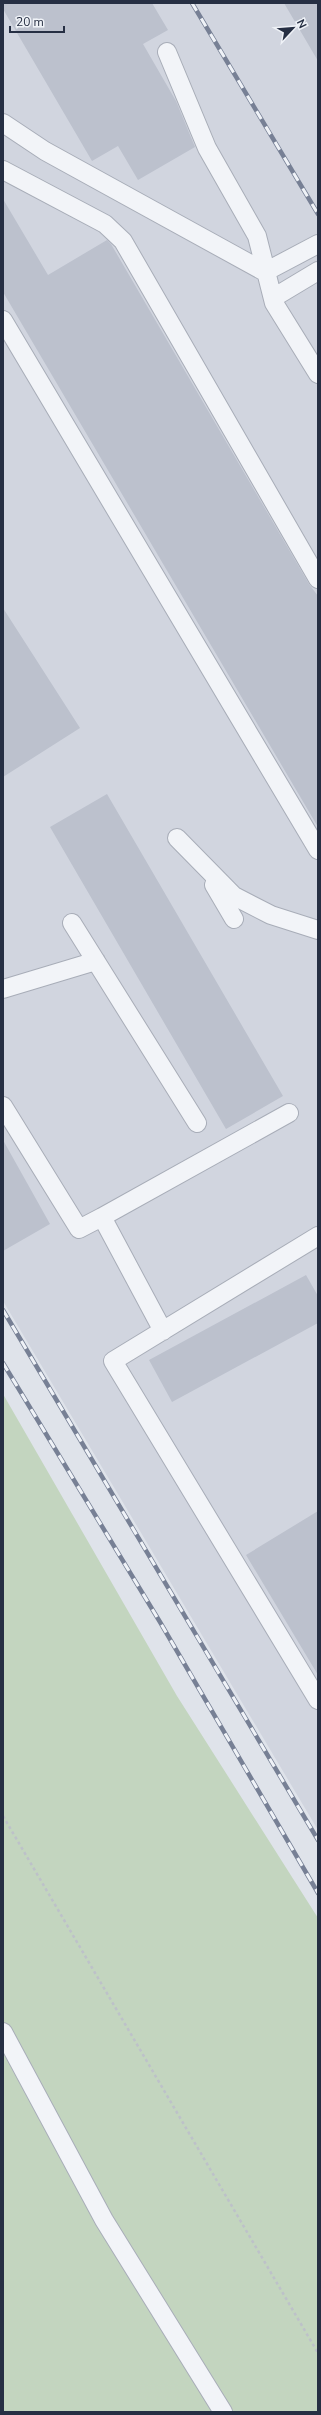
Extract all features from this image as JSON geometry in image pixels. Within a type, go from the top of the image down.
[{"type":"street","points":[[167,52],[207,148],[257,236],[265,272],[273,298],[318,374]]},
{"type":"street","points":[[3,123],[45,151],[265,272]]},
{"type":"street","points":[[3,170],[105,224],[123,241],[318,579]]},
{"type":"street","points":[[265,272],[318,244]]},
{"type":"street","points":[[273,298],[318,271]]},
{"type":"street","points":[[3,320],[318,850]]},
{"type":"street","points":[[177,838],[234,896],[271,915],[318,930]]},
{"type":"street","points":[[200,862],[234,919]]},
{"type":"street","points":[[72,923],[197,1123]]},
{"type":"street","points":[[3,989],[96,961]]},
{"type":"street","points":[[3,1106],[79,1229],[289,1113]]},
{"type":"street","points":[[102,1217],[163,1331]]},
{"type":"street","points":[[318,1236],[113,1361],[318,1700]]},
{"type":"street","points":[[3,2032],[104,2220],[223,2412]]},
{"type":"path","points":[[3,1816],[318,2353]]},
{"type":"shaded area","points":[[3,3],[318,3],[318,1830],[3,1301]]},
{"type":"green space","points":[[3,1394],[177,1696],[318,1918],[318,2412],[3,2412]]},
{"type":"building","points":[[3,3],[152,3],[168,30],[143,44],[176,101],[195,147],[138,180],[118,146],[92,161],[3,9]]},
{"type":"building","points":[[284,3],[318,3],[318,61]]},
{"type":"building","points":[[3,199],[48,275],[107,240],[111,244],[309,584],[318,596],[318,827],[3,292]]},
{"type":"building","points":[[3,608],[80,728],[3,777]]},
{"type":"building","points":[[107,794],[283,1096],[226,1129],[50,827]]},
{"type":"building","points":[[3,1140],[50,1224],[3,1251]]},
{"type":"building","points":[[306,1275],[318,1296],[318,1323],[172,1402],[149,1360]]},
{"type":"building","points":[[318,1511],[318,1675],[246,1555]]},
{"type":"railway","points":[[192,3],[318,214]]},
{"type":"railway","points":[[3,1310],[318,1840]]},
{"type":"railway","points":[[3,1363],[160,1622],[318,1893]]}]
